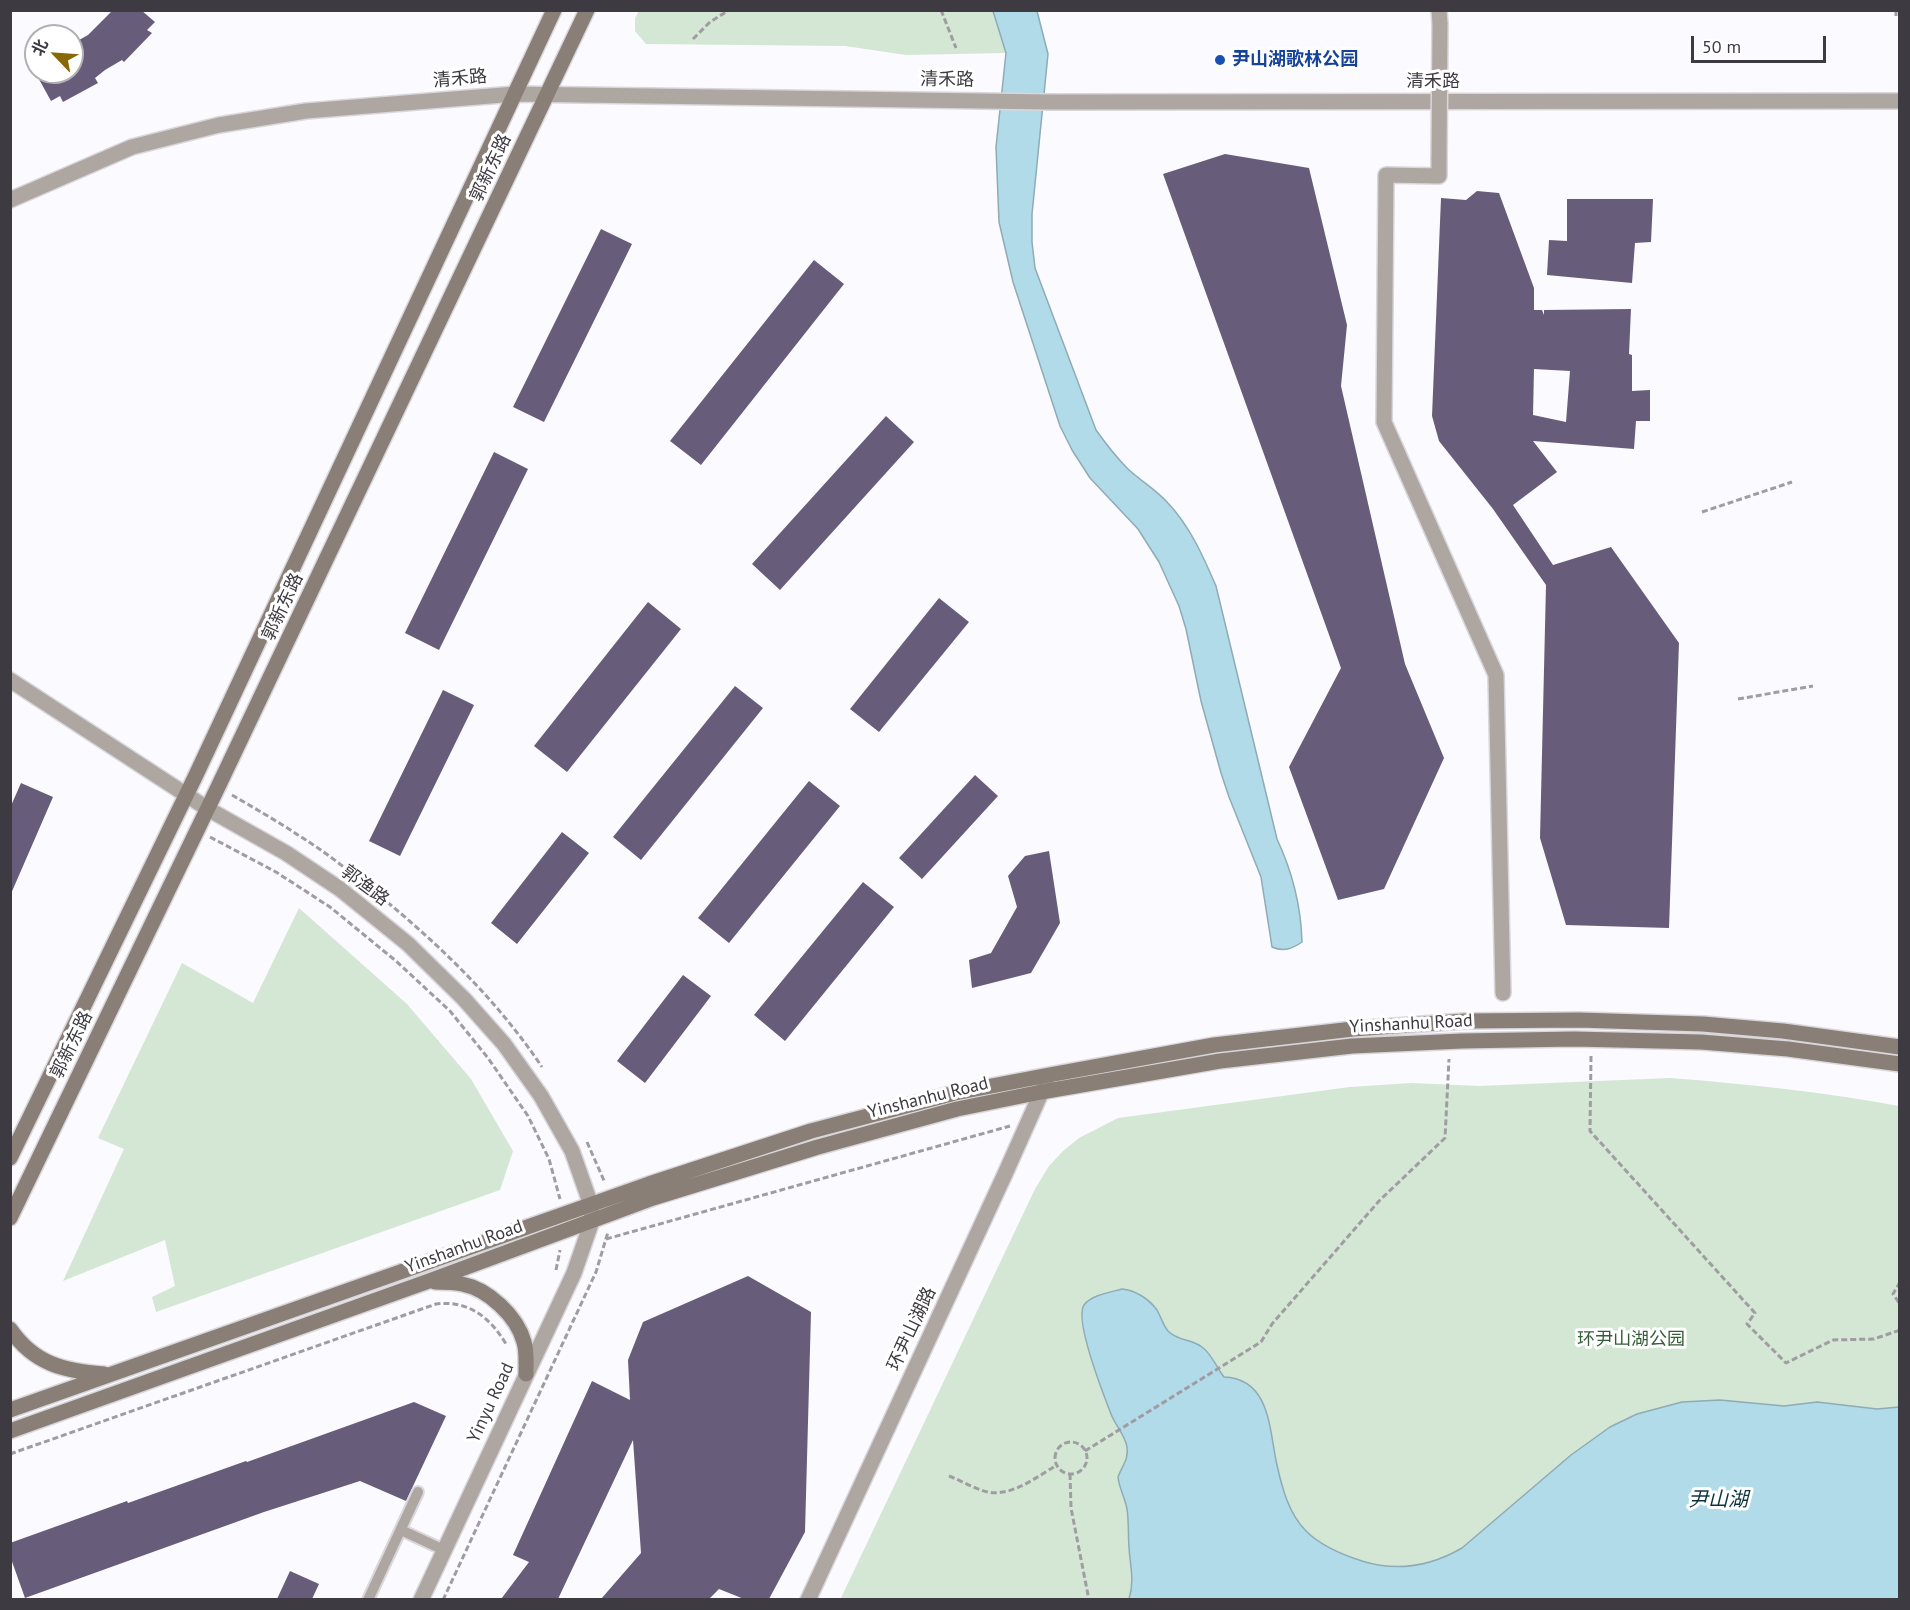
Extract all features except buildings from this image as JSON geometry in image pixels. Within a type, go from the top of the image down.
[{"type":"main road","name":"郭新东路","points":[[10,1158],[186,794],[554,10]]},
{"type":"main road","name":"郭新东路","points":[[10,1218],[219,787],[587,10]]},
{"type":"main road","name":"Yinshanhu Road","points":[[10,1431],[592,1221],[612,1205],[811,1131],[955,1093],[1214,1045],[1353,1029],[1465,1021],[1601,1020],[1703,1024],[1783,1030],[1899,1047]]},
{"type":"main road","name":"Yinshanhu Road","points":[[10,1410],[591,1205],[612,1205],[653,1198],[818,1147],[957,1109],[1041,1092],[1220,1061],[1352,1046],[1449,1041],[1591,1039],[1701,1042],[1788,1049],[1899,1064]]},
{"type":"main road","points":[[429,1281],[462,1283],[480,1290],[499,1304],[514,1322],[524,1341],[526,1374]]},
{"type":"main road","points":[[10,1329],[23,1345],[54,1366],[73,1372],[111,1374]]},
{"type":"street","points":[[1439,17],[1438,176],[1386,175],[1384,422],[1496,675],[1503,993]]},
{"type":"street","name":"清禾路","points":[[10,200],[132,147],[219,125],[306,111],[515,94],[1048,102],[1899,101]]},
{"type":"street","name":"郭渔路","points":[[10,680],[208,809],[286,853],[340,889],[408,944],[464,999],[504,1044],[541,1096],[572,1151],[591,1205],[592,1221]]},
{"type":"street","name":"环尹山湖路","points":[[808,1599],[1049,1075]]},
{"type":"street","name":"Yinyu Road","points":[[421,1599],[574,1273],[592,1221]]},
{"type":"lane","points":[[368,1599],[418,1492]]},
{"type":"lane","points":[[401,1530],[444,1550]]},
{"type":"path","points":[[693,39],[710,22],[729,10]]},
{"type":"path","points":[[941,10],[956,48]]},
{"type":"path","points":[[1896,10],[1896,17]]},
{"type":"path","points":[[1702,512],[1792,482]]},
{"type":"path","points":[[1738,699],[1813,686]]},
{"type":"path","points":[[219,787],[299,835],[350,872],[419,929],[477,984],[518,1031],[543,1067]]},
{"type":"path","points":[[197,830],[276,872],[330,907],[396,961],[450,1011],[488,1058],[528,1116],[549,1159],[564,1215]]},
{"type":"path","points":[[1591,1039],[1590,1131],[1755,1313],[1748,1324],[1786,1363],[1833,1340],[1874,1339],[1899,1330]]},
{"type":"path","points":[[1085,1451],[1262,1342],[1272,1324],[1379,1201],[1445,1138],[1449,1041]]},
{"type":"path","points":[[560,1250],[1029,1120]]},
{"type":"path","points":[[443,1599],[593,1278],[605,1239],[612,1205],[584,1135]]},
{"type":"path","points":[[555,1273],[564,1231]]},
{"type":"path","points":[[1899,1282],[1893,1294],[1899,1304]]},
{"type":"path","points":[[10,1454],[436,1304],[449,1302],[474,1310],[498,1331],[508,1349]]},
{"type":"path","points":[[1066,1443],[1077,1443],[1085,1451],[1084,1467],[1075,1473],[1065,1473],[1057,1465],[1055,1455],[1058,1449],[1066,1443]]},
{"type":"path","points":[[949,1476],[989,1492],[1002,1492],[1018,1487],[1057,1465]]},
{"type":"path","points":[[1070,1473],[1071,1508],[1089,1599]]},
{"type":"green space","points":[[639,11],[993,11],[1006,53],[906,55],[845,46],[646,44],[635,31],[635,18]]},
{"type":"green space","points":[[299,908],[407,1004],[471,1079],[513,1151],[500,1190],[156,1312],[152,1297],[175,1286],[165,1240],[63,1281],[124,1149],[98,1138],[182,963],[253,1003]]},
{"type":"green space","name":"环尹山湖公园","points":[[1670,1078],[1785,1089],[1899,1106],[1899,1599],[840,1600],[1035,1189],[1049,1166],[1079,1138],[1118,1118],[1350,1087],[1411,1083],[1479,1086]]},
{"type":"water","points":[[993,11],[1037,11],[1048,54],[1032,214],[1035,268],[1096,430],[1128,469],[1158,493],[1183,521],[1216,586],[1277,839],[1298,902],[1302,942],[1291,948],[1272,947],[1261,877],[1221,773],[1201,701],[1179,606],[1159,562],[1138,529],[1090,478],[1072,450],[1060,426],[1013,282],[999,222],[996,147],[1006,53]]},
{"type":"water","name":"尹山湖","points":[[1122,1289],[1137,1293],[1150,1302],[1168,1331],[1198,1344],[1211,1357],[1224,1377],[1239,1380],[1251,1387],[1259,1396],[1269,1422],[1284,1492],[1295,1517],[1306,1531],[1332,1549],[1355,1559],[1388,1566],[1426,1563],[1462,1548],[1571,1455],[1610,1427],[1637,1414],[1682,1402],[1720,1400],[1784,1406],[1817,1402],[1877,1409],[1899,1407],[1899,1599],[1129,1599],[1132,1579],[1128,1514],[1118,1477],[1126,1459],[1127,1447],[1111,1414],[1097,1376],[1086,1341],[1082,1313],[1084,1305],[1091,1299]]},
{"type":"place","name":"尹山湖歌林公园","points":[[1220,60]]}]
